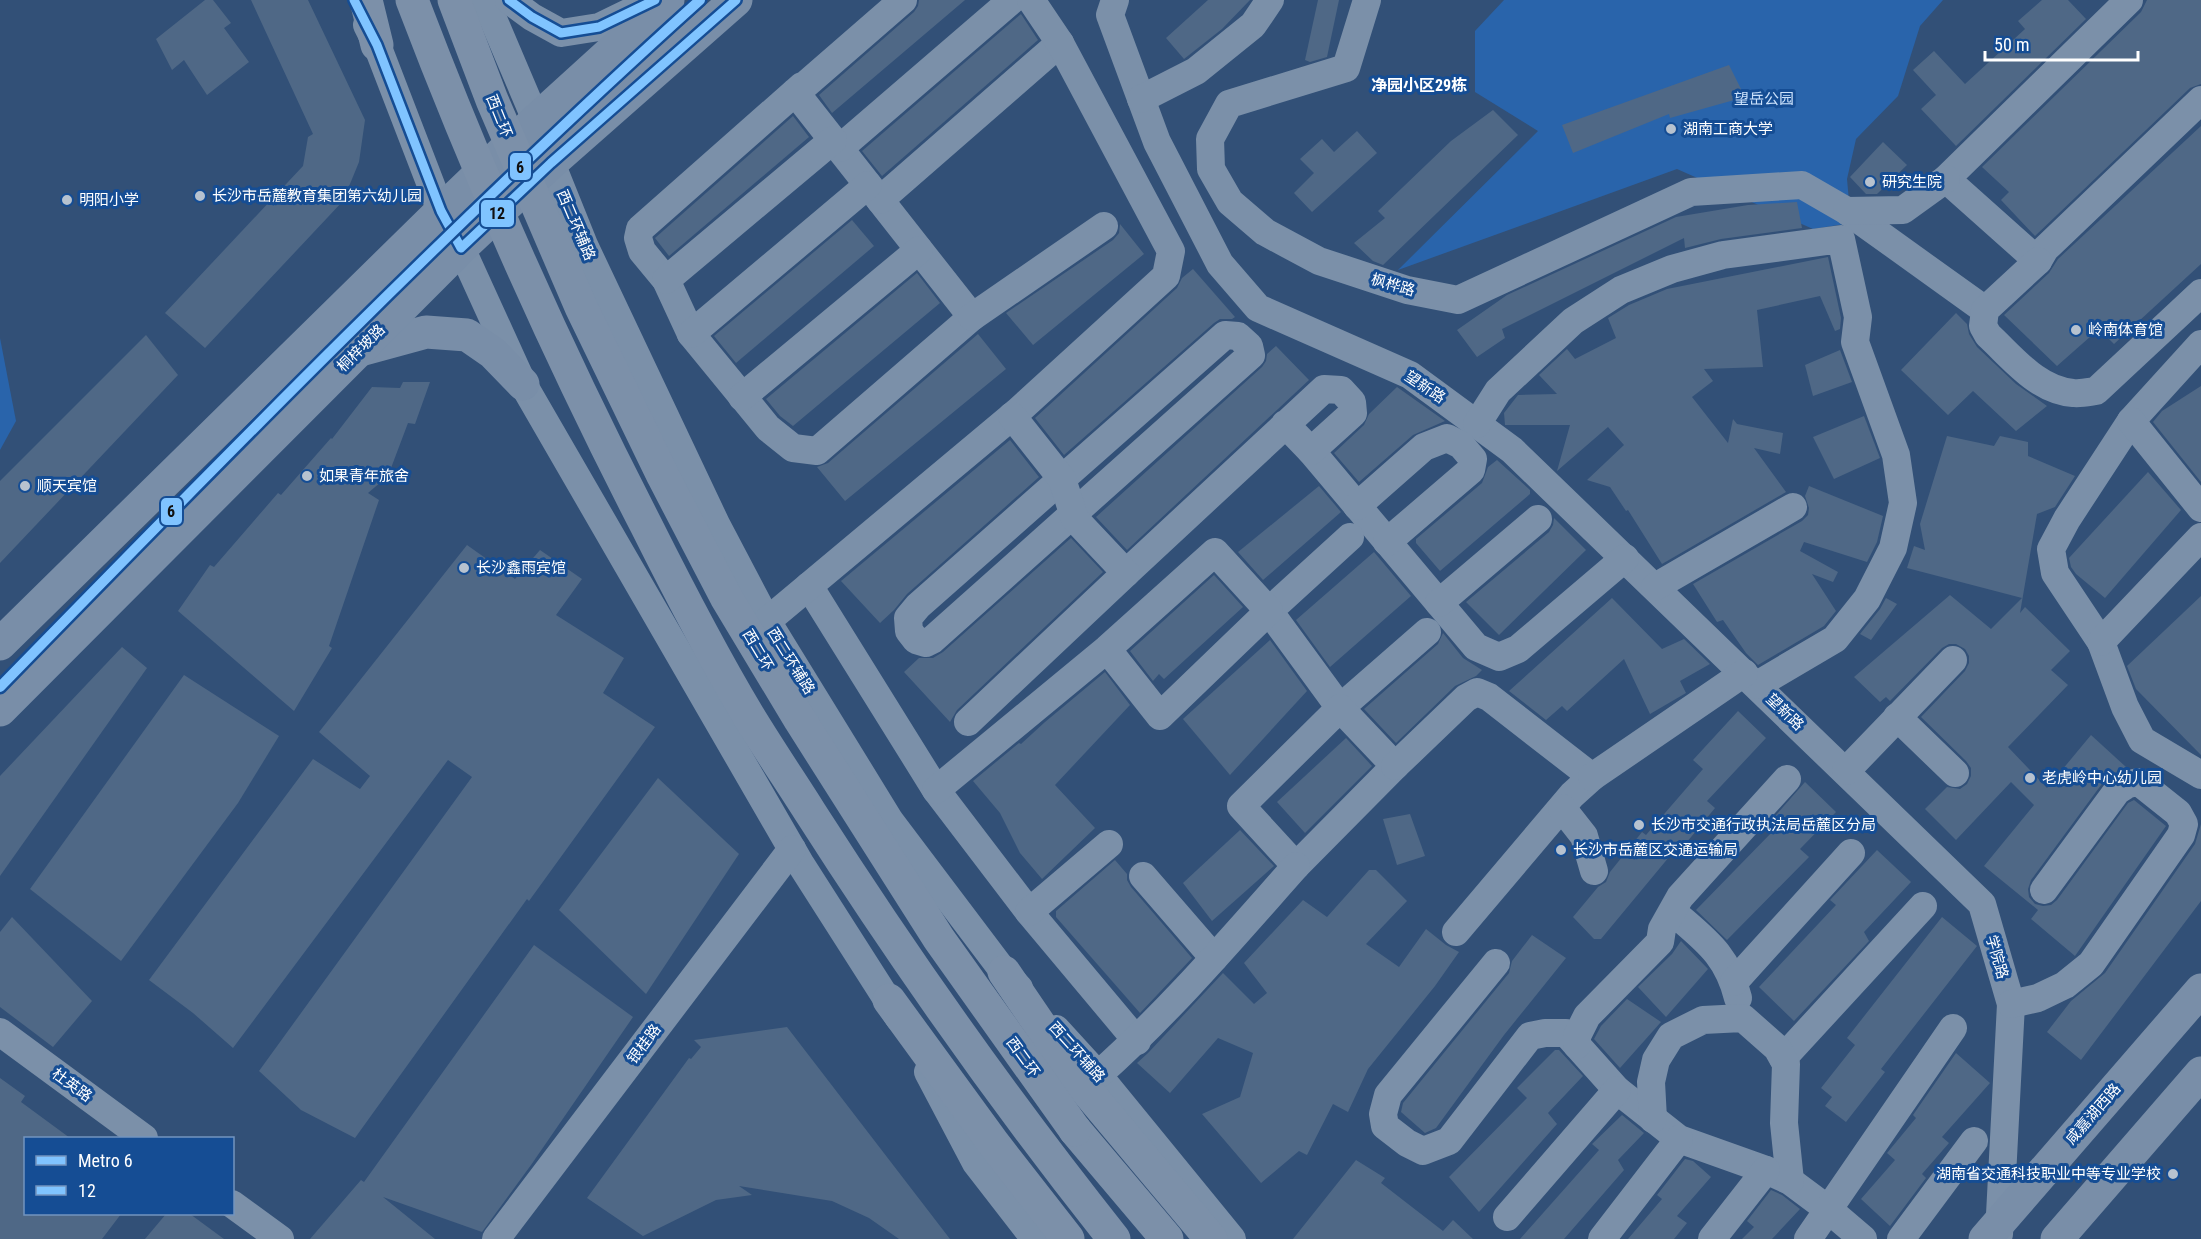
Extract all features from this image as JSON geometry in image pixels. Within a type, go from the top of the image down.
[{"type":"highway","points":[[366,0],[377,45]]},
{"type":"highway","points":[[412,0],[490,195],[546,322],[620,475],[691,613],[742,705],[911,968],[1045,1151],[1114,1239]]},
{"type":"highway","name":"西二环","points":[[454,0],[492,100],[581,307],[726,597],[800,720],[939,939],[1075,1130],[1167,1239]]},
{"type":"highway","points":[[1004,972],[1087,1076],[1211,1239]]},
{"type":"highway","points":[[889,1000],[994,1144],[1068,1239]]},
{"type":"main road","points":[[0,644],[441,211],[536,120],[668,0]]},
{"type":"main road","name":"桐梓坡路","points":[[0,710],[461,249],[551,163],[736,0]]},
{"type":"main road","points":[[358,350],[426,332],[467,335],[493,352],[523,384]]},
{"type":"main road","name":"咸嘉湖西路","points":[[1994,1234],[2201,990]]},
{"type":"main road","points":[[2057,1239],[2201,1073]]},
{"type":"street","points":[[354,0],[377,45],[441,211],[523,384],[796,856],[889,1000],[976,1163],[1035,1239]]},
{"type":"street","name":"西二环辅路","points":[[485,0],[536,120],[551,163],[594,267],[716,524],[767,621],[890,821],[1004,972]]},
{"type":"street","points":[[509,0],[532,17],[561,33],[599,27],[655,0]]},
{"type":"street","points":[[903,0],[640,229],[638,238],[642,251],[666,280],[691,334],[768,428],[794,448],[817,451],[972,317],[1104,226]]},
{"type":"street","points":[[666,280],[1012,0]]},
{"type":"street","points":[[767,621],[1012,416],[1166,276],[1171,251],[1060,43],[1030,0]]},
{"type":"street","name":"望新路","points":[[1115,0],[1110,15],[1157,142],[1220,264],[1258,308],[1410,375],[1512,450],[1818,744]]},
{"type":"street","points":[[1141,99],[1196,71],[1253,25],[1270,0]]},
{"type":"street","name":"枫桦路","points":[[1367,0],[1346,68],[1229,104],[1210,139],[1211,169],[1230,202],[1265,232],[1319,261],[1407,290],[1458,300],[1691,192],[1802,185],[1847,211]]},
{"type":"street","points":[[1847,211],[1903,210],[1946,179],[2128,0]]},
{"type":"street","points":[[691,334],[874,192],[1060,43]]},
{"type":"street","points":[[795,92],[972,317]]},
{"type":"street","points":[[2201,100],[2045,249],[2038,261],[1985,310],[1983,326],[1988,335],[2042,384],[2074,393],[2096,391],[2201,293]]},
{"type":"street","points":[[1946,179],[2038,261]]},
{"type":"street","points":[[1847,211],[1985,310]]},
{"type":"street","points":[[1455,932],[1562,808],[1592,777],[1750,679],[1835,639],[1867,599],[1893,548],[1903,503],[1896,455],[1855,342],[1858,317],[1841,239],[1723,255],[1672,269],[1621,290],[1573,321],[1498,391],[1477,424]]},
{"type":"street","points":[[742,397],[919,250]]},
{"type":"street","points":[[1225,335],[1238,336],[1249,346],[1251,355],[1074,515],[932,640],[926,643],[916,640],[909,631],[908,618],[918,606],[1062,479],[1225,335]]},
{"type":"street","points":[[2201,344],[2131,421],[2067,519],[2051,549],[2055,573],[2100,642],[2125,707],[2142,740],[2201,774]]},
{"type":"street","points":[[968,722],[1324,389],[1341,390],[1352,402],[1353,413],[1311,451]]},
{"type":"street","points":[[1012,416],[1062,479],[1075,519],[1126,573]]},
{"type":"street","points":[[2131,421],[2201,508]]},
{"type":"street","points":[[1285,424],[1311,451],[1476,647],[1499,657],[1518,649],[1625,558]]},
{"type":"street","points":[[1357,506],[1424,447],[1448,438],[1461,446],[1473,459],[1471,470],[1387,542]]},
{"type":"street","points":[[1654,587],[1793,507]]},
{"type":"street","points":[[1438,603],[1538,519]]},
{"type":"street","points":[[1107,649],[1160,716],[1350,537]]},
{"type":"street","points":[[2100,642],[2201,537]]},
{"type":"street","points":[[936,790],[1107,649],[1215,552],[1269,611],[1340,708],[1395,766]]},
{"type":"street","points":[[809,586],[936,790],[1029,912],[1137,1041]]},
{"type":"street","points":[[1296,866],[1241,806],[1340,708],[1427,632]]},
{"type":"street","points":[[1846,771],[1953,660]]},
{"type":"street","points":[[1087,1076],[1137,1041],[1296,866],[1466,698],[1477,692],[1489,698],[1592,777]]},
{"type":"street","points":[[1897,717],[1955,773]]},
{"type":"street","name":"学院路","points":[[1818,744],[1982,904],[2011,1004],[1994,1234]]},
{"type":"street","points":[[1577,1045],[1577,1036],[1587,1016],[1659,942],[1662,929],[1680,897],[1787,779]]},
{"type":"street","points":[[2011,1004],[2038,998],[2065,986],[2091,964],[2181,835],[2184,824],[2178,813],[2139,782],[2128,784],[2117,791],[2044,890]]},
{"type":"street","points":[[1562,808],[1584,836],[1594,871]]},
{"type":"street","points":[[1029,912],[1109,844]]},
{"type":"street","points":[[1734,982],[1851,853]]},
{"type":"street","name":"银桂路","points":[[496,1239],[796,856]]},
{"type":"street","name":"银桂路","points":[[520,1239],[796,856]]},
{"type":"street","points":[[1143,876],[1214,958]]},
{"type":"street","points":[[1782,1058],[1923,906]]},
{"type":"street","points":[[1672,912],[1718,952],[1734,982],[1743,1018],[1777,1048],[1786,1064],[1784,1123],[1778,1175],[1712,1239]]},
{"type":"street","points":[[1496,963],[1388,1095],[1383,1114],[1385,1125],[1407,1143],[1424,1151],[1449,1142],[1530,1036],[1566,1033],[1617,1090],[1679,1139],[1778,1175],[1829,1210],[1863,1239]]},
{"type":"street","points":[[1653,1119],[1651,1082],[1656,1060],[1671,1036],[1703,1020],[1743,1018]]},
{"type":"street","points":[[1808,1239],[1953,1028]]},
{"type":"street","name":"杜英路","points":[[0,1032],[143,1137]]},
{"type":"street","name":"杜英路","points":[[0,1053],[113,1137]]},
{"type":"street","name":"西二环辅路","points":[[1087,1076],[1232,1239]]},
{"type":"street","points":[[1507,1217],[1617,1090]]},
{"type":"street","points":[[1602,1239],[1679,1139]]},
{"type":"street","points":[[1901,1239],[1974,1140]]},
{"type":"street","points":[[234,1205],[280,1239]]},
{"type":"street","points":[[216,1215],[249,1239]]},
{"type":"green space","name":"望岳公园","points":[[1504,0],[1943,0],[1920,26],[1898,96],[1856,139],[1847,179],[1851,223],[1813,229],[1677,169],[1398,270],[1538,131],[1475,92],[1475,31]]},
{"type":"green space","points":[[0,338],[16,421],[0,450]]},
{"type":"building","points":[[205,0],[213,0],[231,23],[224,28],[249,62],[207,95],[184,60],[172,70],[156,39]]},
{"type":"building","points":[[251,0],[308,0],[365,120],[359,162],[343,201],[205,348],[165,313],[303,166],[308,137],[313,134]]},
{"type":"building","points":[[919,0],[965,0],[832,113],[819,95],[914,12]]},
{"type":"building","points":[[1208,0],[1250,0],[1222,29],[1184,59],[1166,38]]},
{"type":"building","points":[[1318,0],[1339,0],[1327,57],[1310,62],[1305,60]]},
{"type":"building","points":[[2042,0],[2068,0],[2086,19],[1956,146],[1921,109],[1936,95],[1913,70],[1934,51],[1965,84],[2025,29],[2018,21]]},
{"type":"building","points":[[2147,0],[2201,0],[2201,84],[2190,88],[2035,236],[2001,200],[2009,192],[1982,167],[2141,12]]},
{"type":"building","points":[[1021,14],[1038,40],[882,176],[862,151]]},
{"type":"building","points":[[1729,65],[1745,97],[1670,118],[1669,114],[1573,153],[1562,125]]},
{"type":"building","points":[[1493,110],[1518,135],[1383,265],[1373,261],[1354,243],[1385,218],[1378,211],[1451,141]]},
{"type":"building","points":[[793,116],[809,137],[669,256],[655,238]]},
{"type":"building","points":[[2201,126],[2201,264],[2114,344],[2099,329],[2057,366],[2004,315],[2049,273],[2058,259]]},
{"type":"building","points":[[1357,131],[1377,153],[1312,212],[1294,193],[1314,173],[1300,159],[1322,139],[1334,152]]},
{"type":"building","points":[[1883,142],[1907,165],[1877,194],[1866,194],[1850,177]]},
{"type":"building","points":[[1797,202],[1802,228],[1721,239],[1685,248],[1684,238],[1502,329],[1505,338],[1477,357],[1457,330],[1507,295],[1676,217],[1748,205]]},
{"type":"building","points":[[852,220],[874,246],[736,363],[714,336]]},
{"type":"building","points":[[1120,224],[1144,254],[1033,345],[1006,313],[1113,240],[1119,233]]},
{"type":"building","points":[[1828,257],[1841,318],[1840,329],[1835,331],[1820,296],[1757,310],[1763,367],[1704,369],[1713,381],[1692,397],[1728,443],[1733,419],[1737,424],[1783,433],[1780,454],[1754,448],[1786,492],[1662,564],[1628,510],[1626,511],[1610,487],[1587,480],[1624,445],[1608,427],[1557,471],[1570,425],[1505,425],[1504,413],[1518,395],[1557,394],[1539,375],[1567,349],[1575,359],[1616,338],[1608,318],[1629,305],[1667,289]]},
{"type":"building","points":[[1193,269],[1235,317],[1220,319],[1214,323],[1064,455],[1035,418],[1177,288],[1182,278]]},
{"type":"building","points":[[917,273],[940,303],[793,426],[780,416],[766,399]]},
{"type":"building","points":[[1956,313],[1967,324],[1969,334],[1977,347],[2016,384],[2047,406],[2016,431],[1973,391],[1948,415],[1901,370]]},
{"type":"building","points":[[978,334],[1006,369],[845,501],[817,467],[828,463]]},
{"type":"building","points":[[146,335],[178,375],[0,563],[0,481]]},
{"type":"building","points":[[1276,346],[1309,380],[1127,550],[1096,517],[1262,367],[1267,354]]},
{"type":"building","points":[[1840,350],[1852,382],[1813,396],[1805,365]]},
{"type":"building","points":[[403,382],[430,382],[415,424],[408,423],[388,476],[368,493],[379,500],[329,646],[332,648],[294,711],[178,611],[210,565],[214,567],[278,493],[281,495],[332,439],[372,387],[400,388]]},
{"type":"building","points":[[2201,386],[2201,482],[2153,422],[2162,411]]},
{"type":"building","points":[[1397,387],[1445,421],[1413,435],[1359,482],[1334,453],[1364,425],[1369,414]]},
{"type":"building","points":[[1864,416],[1880,458],[1834,479],[1813,437]]},
{"type":"building","points":[[1947,436],[1994,446],[2000,436],[2028,442],[2028,456],[2075,476],[2055,507],[2037,514],[2020,613],[2025,607],[2070,651],[2051,670],[2068,685],[2008,747],[2047,788],[2091,735],[2126,767],[2104,781],[2031,880],[2028,889],[2029,897],[2035,904],[2043,906],[2051,905],[2057,900],[2128,803],[2134,800],[2166,826],[2075,956],[2031,919],[2038,910],[1984,866],[2034,805],[2011,782],[1956,840],[1925,809],[1947,787],[1960,789],[1967,784],[1971,776],[1971,768],[1966,761],[1921,717],[1965,671],[1969,663],[1969,656],[1965,649],[1956,644],[1949,644],[1942,648],[1890,701],[1886,697],[1880,702],[1854,677],[1950,595],[1991,629],[2022,598],[1907,568],[1914,546],[1925,550],[1920,524]]},
{"type":"building","points":[[1010,440],[1039,477],[907,594],[880,623],[841,581]]},
{"type":"building","points":[[1497,460],[1530,490],[1530,494],[1440,571],[1416,543],[1416,539],[1482,483],[1488,467]]},
{"type":"building","points":[[2148,472],[2181,510],[2105,598],[2076,574],[2069,558]]},
{"type":"building","points":[[1319,486],[1341,512],[1263,580],[1238,552]]},
{"type":"building","points":[[1809,486],[1883,516],[1877,542],[1867,562],[1804,542],[1800,551],[1838,572],[1833,582],[1812,574],[1836,611],[1824,626],[1758,665],[1746,653],[1723,620],[1717,622],[1693,584],[1802,521],[1808,515],[1809,508],[1805,496]]},
{"type":"building","points":[[1554,518],[1586,550],[1499,635],[1466,602],[1549,532]]},
{"type":"building","points":[[1071,538],[1103,572],[957,710],[950,722],[904,672],[919,658],[933,658],[943,652]]},
{"type":"building","points":[[467,545],[515,579],[540,550],[582,579],[556,615],[624,658],[603,693],[655,727],[529,901],[527,899],[355,1138],[301,1110],[259,1071],[472,777],[448,760],[233,1048],[193,1013],[149,980],[313,759],[360,789],[370,776],[319,732]]},
{"type":"building","points":[[1374,552],[1411,596],[1330,667],[1296,620]]},
{"type":"building","points":[[1214,575],[1243,607],[1164,679],[1159,674],[1153,681],[1130,651]]},
{"type":"building","points":[[2201,596],[2201,755],[2136,689],[2127,666]]},
{"type":"building","points":[[1612,598],[1662,649],[1684,639],[1710,664],[1680,681],[1686,693],[1650,714],[1624,659],[1567,711],[1562,706],[1546,720],[1509,691]]},
{"type":"building","points":[[1886,598],[1897,604],[1871,640],[1860,634]]},
{"type":"building","points":[[1443,633],[1463,658],[1482,670],[1476,676],[1455,686],[1396,743],[1364,709],[1438,644]]},
{"type":"building","points":[[1270,640],[1307,691],[1230,775],[1183,719]]},
{"type":"building","points":[[122,647],[147,668],[0,876],[0,776]]},
{"type":"building","points":[[1105,672],[1130,705],[1055,785],[1095,828],[1042,879],[1020,853],[1000,813],[973,781],[1019,743],[1021,744]]},
{"type":"building","points":[[184,675],[279,736],[238,803],[121,961],[30,889]]},
{"type":"building","points":[[1738,711],[1766,738],[1707,801],[1715,808],[1677,854],[1674,851],[1601,939],[1594,939],[1573,917],[1598,887],[1606,882],[1610,872],[1642,832],[1646,835],[1703,769],[1693,760]]},
{"type":"building","points":[[1346,738],[1372,766],[1305,833],[1277,802]]},
{"type":"building","points":[[658,778],[739,854],[646,994],[559,910]]},
{"type":"building","points":[[1805,782],[1836,812],[1800,849],[1809,857],[1727,940],[1696,910],[1775,829],[1769,823]]},
{"type":"building","points":[[1410,814],[1425,856],[1397,865],[1383,819]]},
{"type":"building","points":[[2201,824],[2201,901],[2081,1060],[2047,1032],[2071,1001],[2105,973],[2195,844]]},
{"type":"building","points":[[1240,830],[1274,866],[1212,921],[1183,883]]},
{"type":"building","points":[[1877,850],[1911,882],[1864,932],[1869,941],[1794,1021],[1759,987],[1836,905],[1830,900]]},
{"type":"building","points":[[1115,860],[1127,874],[1131,887],[1192,958],[1140,1013],[1056,917],[1056,911]]},
{"type":"building","points":[[1369,870],[1376,870],[1407,901],[1366,944],[1399,967],[1426,929],[1459,952],[1435,986],[1368,1069],[1348,1112],[1333,1104],[1307,1155],[1299,1151],[1261,1183],[1202,1114],[1240,1097],[1253,1053],[1218,1038],[1170,1093],[1137,1063],[1223,973],[1254,1004],[1267,993],[1244,963],[1303,900],[1327,917]]},
{"type":"building","points":[[12,917],[92,1001],[53,1047],[0,1007],[0,932]]},
{"type":"building","points":[[1942,917],[1977,946],[1881,1069],[1885,1072],[1846,1122],[1825,1106],[1832,1097],[1821,1088],[1855,1045],[1847,1038]]},
{"type":"building","points":[[1532,935],[1566,958],[1504,1035],[1436,1128],[1425,1133],[1401,1112],[1403,1103],[1509,973],[1512,961]]},
{"type":"building","points":[[1681,941],[1708,969],[1666,1017],[1638,987],[1672,954]]},
{"type":"building","points":[[534,945],[633,1017],[482,1232],[383,1197],[435,1239],[310,1239],[361,1180],[364,1182]]},
{"type":"building","points":[[1627,999],[1661,1022],[1620,1068],[1594,1039],[1601,1026]]},
{"type":"building","points":[[787,1027],[950,1239],[899,1239],[869,1218],[832,1201],[739,1186],[752,1195],[716,1200],[643,1236],[587,1198],[689,1058],[691,1059],[701,1047],[694,1040]]},
{"type":"building","points":[[1555,1050],[1559,1050],[1583,1076],[1548,1113],[1557,1124],[1479,1212],[1449,1177],[1527,1098],[1517,1088]]},
{"type":"building","points":[[1956,1053],[1990,1083],[1942,1137],[1949,1143],[1922,1174],[1926,1178],[1890,1226],[1861,1199],[1895,1160],[1887,1153],[1916,1118],[1913,1115]]},
{"type":"building","points":[[0,1078],[25,1096],[21,1102],[69,1137],[24,1137],[24,1215],[120,1215],[102,1239],[0,1239]]},
{"type":"building","points":[[1622,1115],[1644,1133],[1618,1160],[1624,1170],[1564,1239],[1520,1239],[1599,1150],[1592,1144]]},
{"type":"building","points":[[1685,1159],[1693,1161],[1711,1177],[1677,1216],[1687,1223],[1674,1239],[1628,1239],[1662,1199],[1657,1195]]},
{"type":"building","points":[[1356,1160],[1385,1178],[1381,1183],[1443,1231],[1453,1220],[1473,1239],[1293,1239]]},
{"type":"building","points":[[1771,1190],[1782,1195],[1800,1209],[1772,1239],[1742,1239],[1754,1227],[1747,1221]]},
{"type":"building","points":[[165,1215],[191,1215],[224,1239],[145,1239]]},
{"type":"metro line","name":"6","points":[[0,687],[344,338],[520,167],[700,0]]},
{"type":"transit line","name":"12","points":[[354,0],[377,45],[441,211],[461,248],[551,163],[736,0]]},
{"type":"transit line","name":"12","points":[[509,0],[532,17],[561,33],[599,27],[655,0]]},
{"type":"place","name":"湖南工商大学","points":[[1671,129]]},
{"type":"place","name":"研究生院","points":[[1870,182]]},
{"type":"place","name":"长沙市岳麓教育集团第六幼儿园","points":[[200,196]]},
{"type":"place","name":"明阳小学","points":[[67,200]]},
{"type":"place","name":"岭南体育馆","points":[[2076,330]]},
{"type":"place","name":"如果青年旅舍","points":[[307,476]]},
{"type":"place","name":"顺天宾馆","points":[[25,486]]},
{"type":"place","name":"长沙鑫雨宾馆","points":[[464,568]]},
{"type":"place","name":"老虎岭中心幼儿园","points":[[2030,778]]},
{"type":"place","name":"长沙市交通行政执法局岳麓区分局","points":[[1639,825]]},
{"type":"place","name":"长沙市岳麓区交通运输局","points":[[1561,850]]},
{"type":"place","name":"湖南省交通科技职业中等专业学校","points":[[2173,1174]]},
{"type":"district","name":"净园小区29栋","points":[[1419,85]]}]
